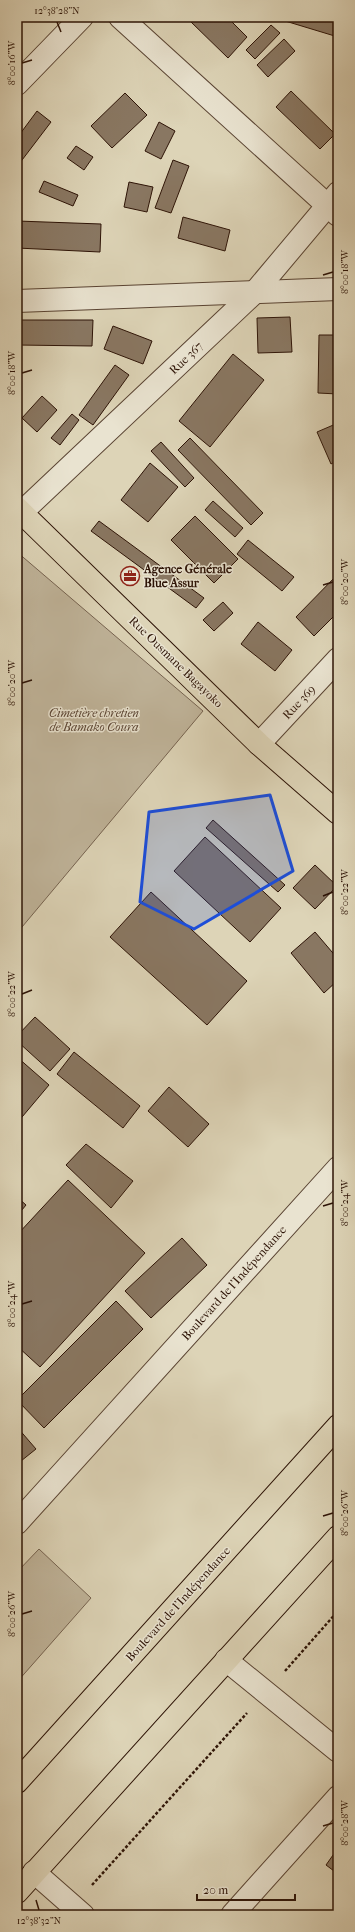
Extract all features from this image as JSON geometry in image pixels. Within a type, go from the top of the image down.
[{"type":"main road","name":"Rue Ousmane Bagayoko","points":[[20,510],[259,744],[338,813]]},
{"type":"main road","name":"Boulevard de l'Indépendance","points":[[17,1782],[338,1426]]},
{"type":"main road","points":[[17,1892],[338,1537]]},
{"type":"street","points":[[17,84],[82,17]]},
{"type":"street","points":[[120,17],[334,204]]},
{"type":"street","name":"Rue 367","points":[[20,510],[254,293],[334,204]]},
{"type":"street","points":[[17,301],[338,289]]},
{"type":"street","name":"Rue 369","points":[[259,744],[338,659]]},
{"type":"street","name":"Boulevard de l'Indépendance","points":[[17,1523],[338,1168]]},
{"type":"street","points":[[226,1660],[338,1751]]},
{"type":"street","points":[[232,1915],[338,1797]]},
{"type":"street","points":[[34,1872],[78,1911]]},
{"type":"path","points":[[78,1911],[265,1692],[338,1611]]},
{"type":"highlighted area","points":[[270,795],[293,871],[194,929],[140,902],[149,812]]},
{"type":"green space","name":"Cimetière chretien de Bamako Coura","points":[[17,552],[203,711],[17,933]]},
{"type":"green space","points":[[39,1549],[91,1598],[17,1682],[17,1572]]},
{"type":"building","points":[[194,17],[227,17],[247,37],[228,58],[190,21]]},
{"type":"building","points":[[272,17],[338,17],[338,37]]},
{"type":"building","points":[[271,25],[280,33],[255,59],[246,50]]},
{"type":"building","points":[[284,39],[295,51],[268,77],[257,65]]},
{"type":"building","points":[[291,91],[335,134],[320,149],[276,107]]},
{"type":"building","points":[[125,93],[147,115],[112,148],[91,126]]},
{"type":"building","points":[[37,111],[51,122],[19,164],[17,162],[17,138]]},
{"type":"building","points":[[159,122],[175,131],[161,159],[145,151]]},
{"type":"building","points":[[76,146],[93,157],[84,170],[67,158]]},
{"type":"building","points":[[173,160],[189,166],[171,213],[155,208]]},
{"type":"building","points":[[44,181],[78,195],[73,206],[39,192]]},
{"type":"building","points":[[129,182],[153,187],[147,212],[124,207]]},
{"type":"building","points":[[183,217],[230,230],[225,251],[178,238]]},
{"type":"building","points":[[17,221],[101,224],[100,252],[17,248]]},
{"type":"building","points":[[290,317],[292,352],[258,353],[257,318]]},
{"type":"building","points":[[17,320],[93,320],[92,346],[17,345]]},
{"type":"building","points":[[113,326],[152,341],[143,364],[104,349]]},
{"type":"building","points":[[319,335],[338,335],[338,394],[318,393]]},
{"type":"building","points":[[233,354],[264,380],[210,447],[179,421]]},
{"type":"building","points":[[115,365],[129,375],[93,425],[79,415]]},
{"type":"building","points":[[42,396],[57,410],[37,432],[22,418]]},
{"type":"building","points":[[72,414],[79,420],[60,445],[51,438]]},
{"type":"building","points":[[338,423],[338,460],[331,464],[317,432]]},
{"type":"building","points":[[190,438],[263,513],[251,525],[178,450]]},
{"type":"building","points":[[161,442],[194,478],[185,487],[151,451]]},
{"type":"building","points":[[150,463],[178,487],[148,522],[121,500]]},
{"type":"building","points":[[213,501],[243,528],[235,537],[205,510]]},
{"type":"building","points":[[195,516],[238,559],[214,583],[171,540]]},
{"type":"building","points":[[99,521],[204,598],[196,608],[91,531]]},
{"type":"building","points":[[248,540],[294,577],[282,591],[237,554]]},
{"type":"building","points":[[338,574],[338,612],[314,636],[296,617]]},
{"type":"building","points":[[223,602],[233,613],[214,631],[203,620]]},
{"type":"building","points":[[258,622],[292,650],[275,671],[241,644]]},
{"type":"building","points":[[213,820],[285,885],[278,892],[206,828]]},
{"type":"building","points":[[205,837],[281,908],[250,942],[174,871]]},
{"type":"building","points":[[315,865],[337,886],[315,909],[293,888]]},
{"type":"building","points":[[151,892],[247,981],[207,1025],[110,937]]},
{"type":"building","points":[[315,932],[338,959],[338,980],[324,993],[291,953]]},
{"type":"building","points":[[35,1017],[70,1049],[50,1071],[17,1041],[17,1036]]},
{"type":"building","points":[[74,1052],[140,1106],[123,1128],[57,1074]]},
{"type":"building","points":[[17,1057],[49,1085],[17,1123]]},
{"type":"building","points":[[169,1087],[209,1124],[188,1147],[148,1111]]},
{"type":"building","points":[[86,1144],[133,1181],[111,1208],[66,1165]]},
{"type":"building","points":[[68,1180],[145,1253],[40,1367],[17,1346],[17,1235]]},
{"type":"building","points":[[17,1197],[26,1205],[17,1216]]},
{"type":"building","points":[[182,1238],[207,1265],[151,1318],[125,1291]]},
{"type":"building","points":[[116,1301],[143,1329],[44,1428],[17,1400]]},
{"type":"building","points":[[17,1427],[36,1449],[21,1461],[17,1456]]},
{"type":"building","points":[[338,1848],[338,1874],[326,1865]]},
{"type":"place","name":"Agence Générale Blue Assur","points":[[130,576]]}]
